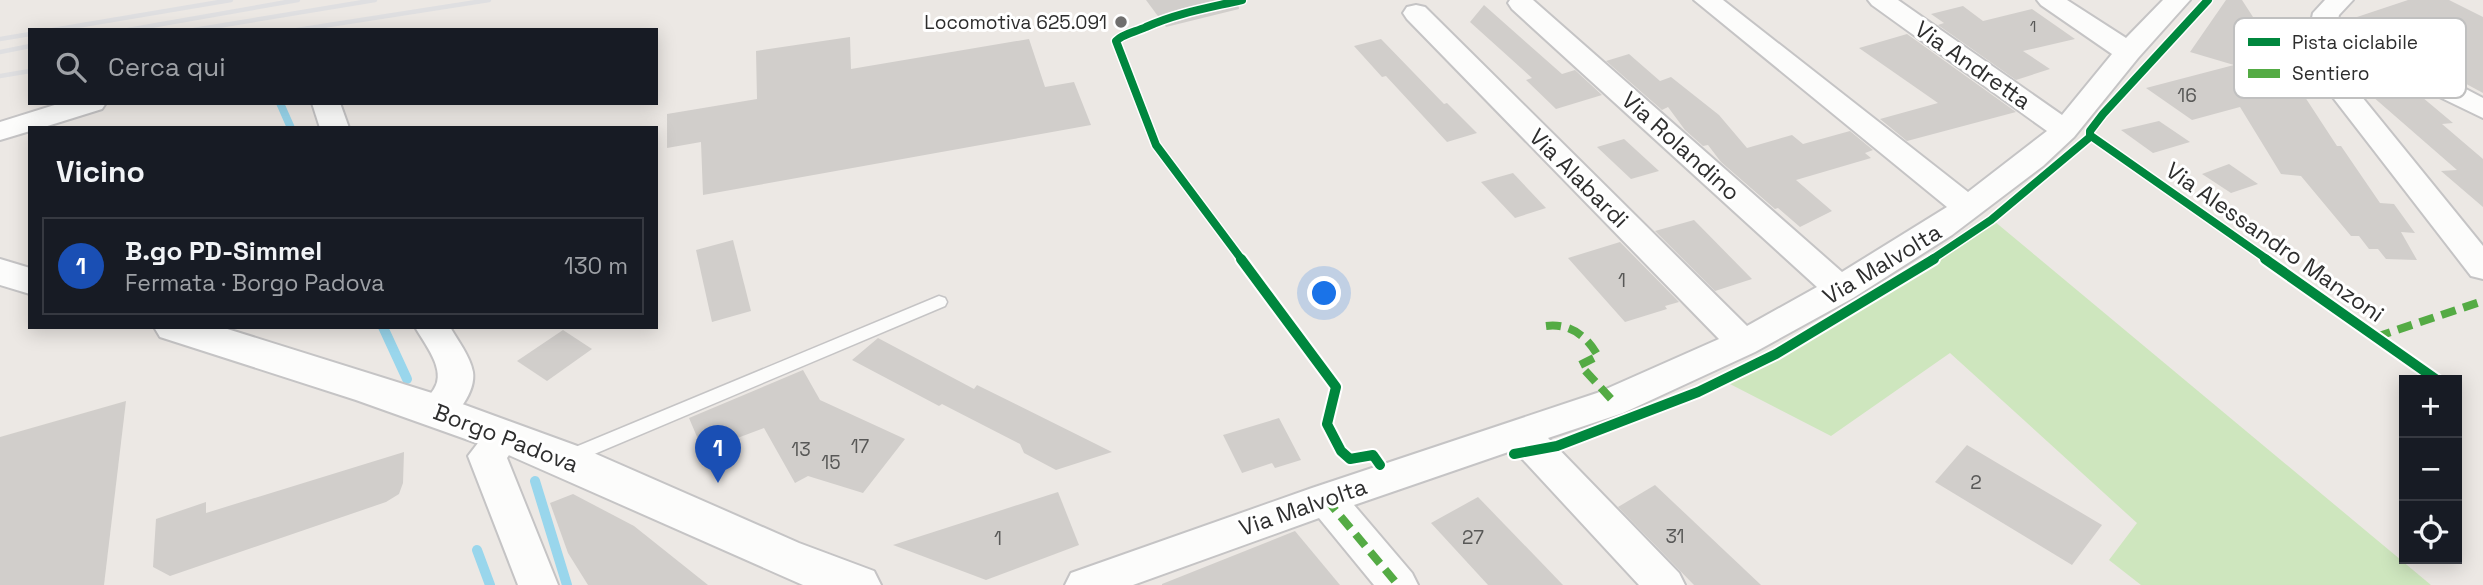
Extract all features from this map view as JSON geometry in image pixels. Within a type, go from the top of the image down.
[{"type":"street","points":[[1707,0],[1968,208]]},
{"type":"street","name":"Via Andretta","points":[[1881,0],[2065,130]]},
{"type":"street","points":[[2050,0],[2128,52]]},
{"type":"street","points":[[2325,18],[2326,13],[2340,0]]},
{"type":"street","name":"Via Rolandino","points":[[1521,3],[1841,290]]},
{"type":"street","name":"Via Malvolta","points":[[1085,585],[1634,394],[1743,343],[1893,259],[1968,208],[2065,130],[2128,52],[2160,5]]},
{"type":"street","name":"Via Alabardi","points":[[1416,13],[1743,343]]},
{"type":"street","points":[[2348,98],[2483,268]]},
{"type":"street","points":[[2462,98],[2483,109]]},
{"type":"street","points":[[0,131],[85,105]]},
{"type":"street","points":[[327,105],[334,126]]},
{"type":"street","points":[[0,272],[28,280]]},
{"type":"street","name":"Borgo Padova","points":[[180,329],[435,411],[565,459],[843,582]]},
{"type":"street","points":[[433,329],[456,366],[458,375],[457,386],[451,396],[435,411]]},
{"type":"street","points":[[1522,435],[1665,585]]},
{"type":"street","points":[[504,436],[487,456],[538,585]]},
{"type":"street","points":[[1326,499],[1398,585]]},
{"type":"lane","points":[[565,459],[939,302]]},
{"type":"green space","points":[[1994,221],[2399,558],[2399,564],[2406,564],[2431,585],[2141,585],[2109,560],[2137,523],[1950,353],[1831,436],[1728,383],[1823,332],[1908,280]]},
{"type":"building","points":[[1146,0],[1238,0],[1239,9],[1166,27]]},
{"type":"building","points":[[2226,0],[2242,0],[2254,18],[2234,18],[2234,65],[2190,52]]},
{"type":"building","points":[[2408,0],[2449,0],[2483,17],[2483,93],[2466,84],[2466,18],[2354,18]]},
{"type":"building","points":[[1484,5],[1562,74],[1575,70],[1602,95],[1556,109],[1526,80],[1532,78],[1470,22]]},
{"type":"building","points":[[1963,6],[1983,21],[2032,9],[2075,39],[2023,51],[2050,69],[2016,80],[1938,25],[1944,23],[1931,14]]},
{"type":"building","points":[[1907,34],[2016,112],[1907,141],[1880,119],[1938,103],[1859,48]]},
{"type":"building","points":[[850,37],[851,69],[1029,39],[1045,87],[1074,82],[1091,125],[703,195],[701,142],[667,148],[667,114],[757,99],[756,51]]},
{"type":"building","points":[[1381,39],[1444,104],[1447,103],[1477,133],[1447,142],[1386,76],[1382,77],[1354,46]]},
{"type":"building","points":[[1629,54],[1660,81],[1671,77],[1719,115],[1747,148],[1792,135],[1803,144],[1850,131],[1873,150],[1865,153],[1871,158],[1796,180],[1832,211],[1800,227],[1721,162],[1708,145],[1703,146],[1685,130],[1668,107],[1662,110],[1606,61]]},
{"type":"building","points":[[2234,65],[2234,98],[2306,98],[2337,146],[2341,146],[2380,203],[2394,204],[2415,233],[2401,232],[2417,260],[2386,259],[2378,249],[2369,249],[2359,236],[2351,236],[2301,176],[2281,174],[2240,107],[2192,120],[2146,88]]},
{"type":"building","points":[[2374,98],[2423,98],[2453,123],[2442,124],[2483,159],[2483,207],[2441,171],[2457,170]]},
{"type":"building","points":[[2159,121],[2190,142],[2153,153],[2121,130]]},
{"type":"building","points":[[1624,139],[1659,171],[1631,179],[1597,147]]},
{"type":"building","points":[[2229,164],[2258,184],[2231,193],[2202,174]]},
{"type":"building","points":[[1513,173],[1546,208],[1515,218],[1481,182]]},
{"type":"building","points":[[1694,220],[1752,279],[1715,291],[1655,231]]},
{"type":"building","points":[[733,240],[751,311],[712,322],[696,250]]},
{"type":"building","points":[[1620,242],[1679,302],[1665,306],[1667,309],[1625,322],[1568,258]]},
{"type":"building","points":[[563,330],[592,349],[547,381],[517,361]]},
{"type":"building","points":[[878,338],[974,389],[977,385],[1112,452],[1056,470],[1024,453],[1020,444],[942,404],[939,406],[852,360]]},
{"type":"building","points":[[803,370],[820,400],[905,439],[863,493],[808,476],[795,483],[764,428],[703,451],[689,418]]},
{"type":"building","points":[[126,401],[104,585],[0,585],[0,437]]},
{"type":"building","points":[[1279,418],[1301,460],[1275,468],[1272,463],[1242,473],[1223,435]]},
{"type":"building","points":[[1967,445],[2102,525],[2072,565],[1935,482]]},
{"type":"building","points":[[404,452],[403,483],[399,494],[386,502],[170,576],[153,567],[156,519],[206,502],[206,513]]},
{"type":"building","points":[[1655,485],[1761,585],[1694,585],[1618,507]]},
{"type":"building","points":[[1058,492],[1079,545],[986,580],[893,545]]},
{"type":"building","points":[[573,494],[634,526],[708,585],[588,585],[568,553],[550,503]]},
{"type":"building","points":[[1478,497],[1563,585],[1488,585],[1431,523]]},
{"type":"building","points":[[1295,531],[1340,585],[1162,585],[1162,584]]},
{"type":"waterway","points":[[281,105],[290,126]]},
{"type":"waterway","points":[[384,329],[407,379]]},
{"type":"waterway","points":[[535,481],[567,585]]},
{"type":"waterway","points":[[477,550],[490,585]]},
{"type":"railway","points":[[65,28],[231,0]]},
{"type":"railway","points":[[139,28],[298,0]]},
{"type":"railway","points":[[206,28],[375,0]]},
{"type":"railway","points":[[310,28],[489,0]]},
{"type":"railway","points":[[0,39],[28,34]]},
{"type":"railway","points":[[0,52],[28,46]]},
{"type":"railway","points":[[0,76],[28,71]]},
{"type":"marked path","points":[[2376,337],[2483,301]]},
{"type":"marked path","points":[[1546,326],[1569,328],[1589,342],[1598,356],[1580,365],[1614,402]]},
{"type":"marked path","points":[[1326,499],[1398,585]]},
{"type":"cycle path","points":[[1242,0],[1162,18],[1145,28],[1121,36],[1116,41],[1156,145],[1336,387],[1327,424],[1341,451],[1350,459],[1373,455],[1380,465]]},
{"type":"cycle path","points":[[1514,454],[1557,446],[1698,392],[1776,354],[1953,247],[1991,220],[2090,137],[2090,131],[2103,114],[2208,0]]},
{"type":"cycle path","name":"Via Alessandro Manzoni","points":[[2091,136],[2430,375]]},
{"type":"place","name":"Locomotiva 625.091","points":[[1121,22]]},
{"type":"place","name":"B.go PD-Simmel","points":[[718,483]]}]
